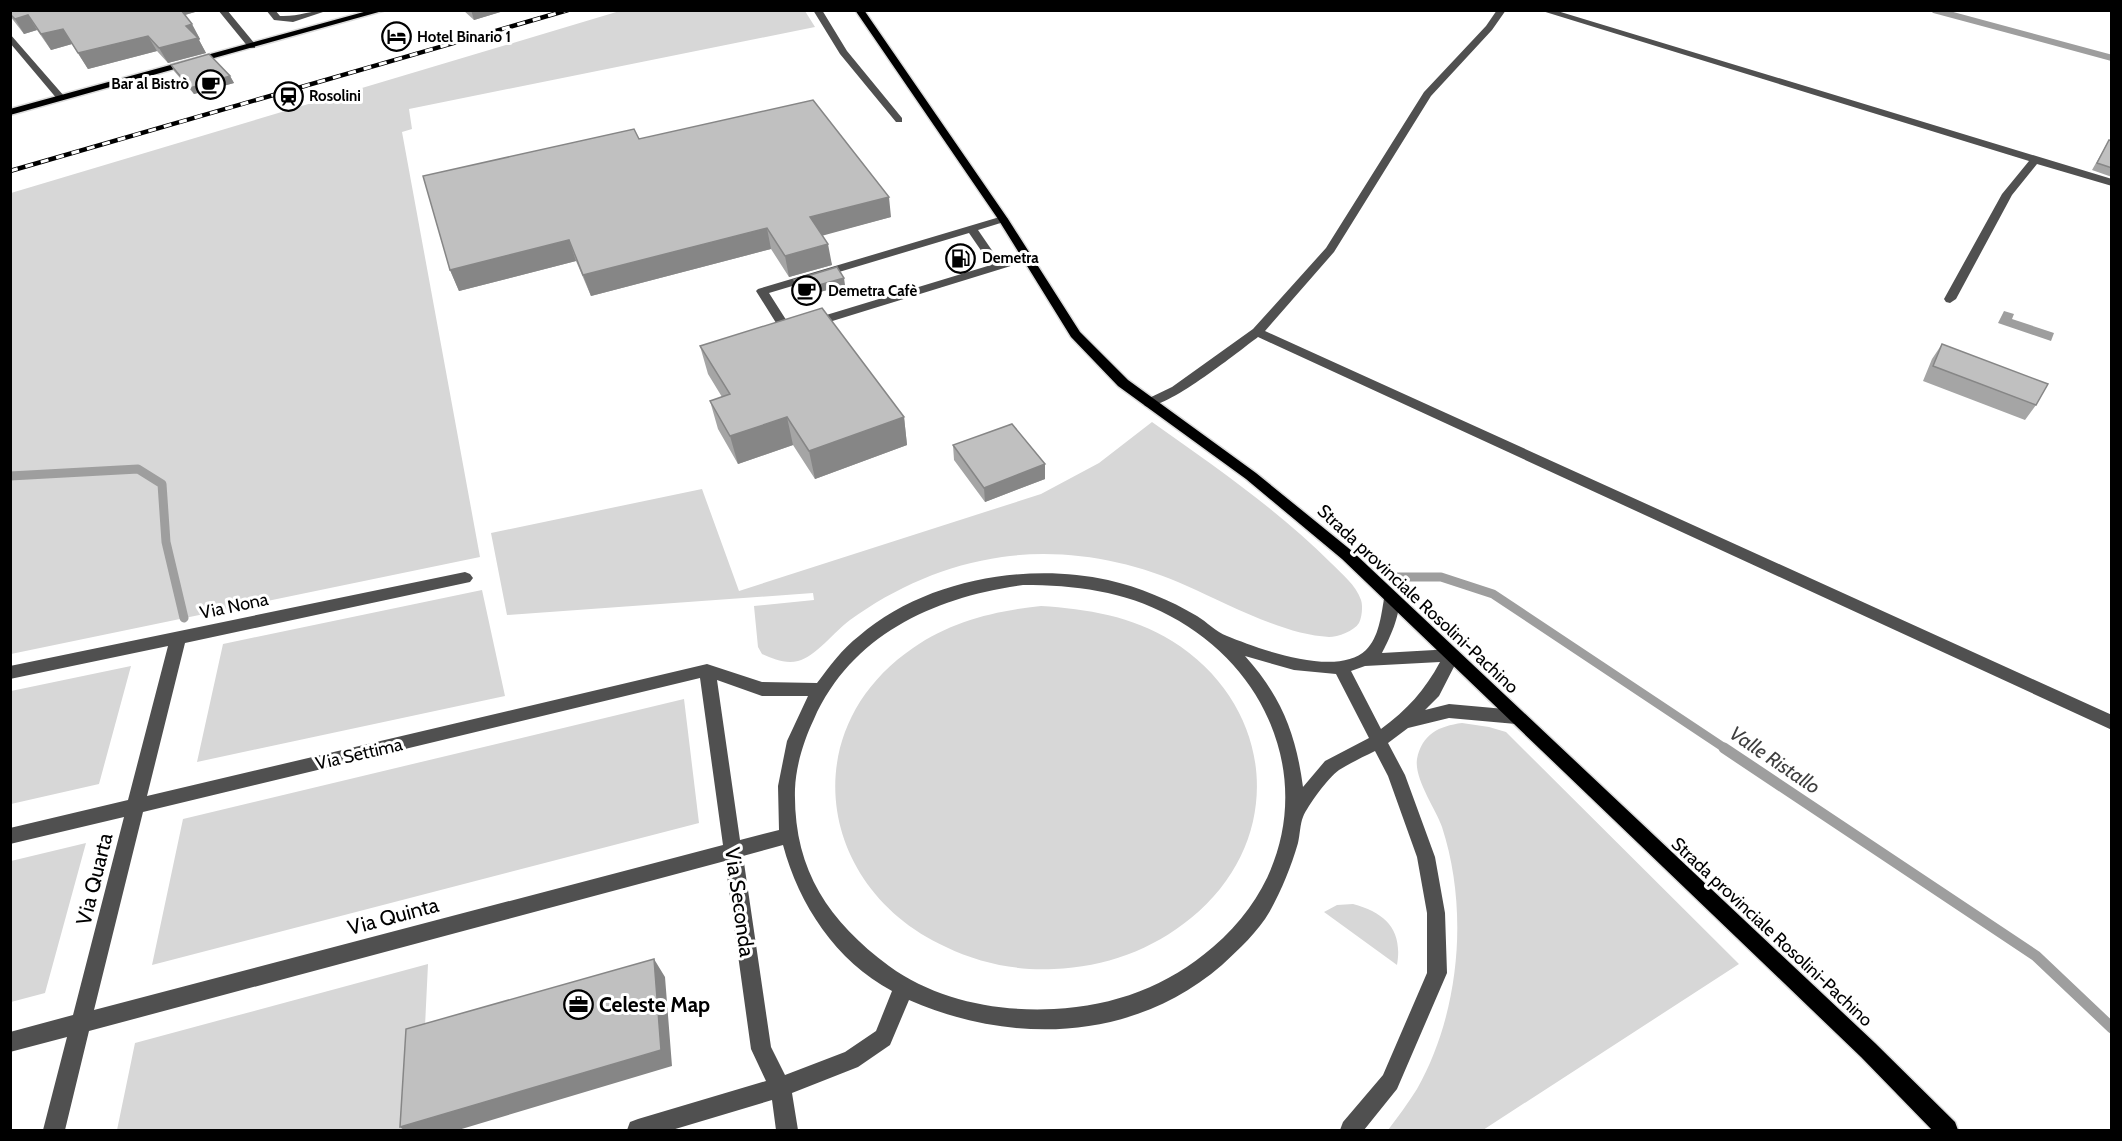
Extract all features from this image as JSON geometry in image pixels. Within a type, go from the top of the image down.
[{"type":"main road","points":[[10,112],[382,10]]},
{"type":"main road","name":"Strada provinciale Rosolini-Pachino","points":[[859,10],[1003,219],[1075,334],[1123,383],[1251,476],[1347,555],[1868,1050],[1947,1131]]},
{"type":"street","points":[[222,10],[252,46]]},
{"type":"street","points":[[270,10],[277,18],[292,19],[325,10]]},
{"type":"street","points":[[817,10],[843,52],[899,120]]},
{"type":"street","points":[[1150,403],[1177,390],[1257,332],[1330,250],[1427,94],[1489,28],[1502,10]]},
{"type":"street","points":[[1543,10],[2112,183]]},
{"type":"street","points":[[292,19],[312,29]]},
{"type":"street","points":[[10,37],[61,98]]},
{"type":"street","points":[[1950,299],[2007,194],[2036,160]]},
{"type":"street","points":[[1003,219],[762,291],[787,331],[1026,258]]},
{"type":"street","points":[[971,228],[998,267]]},
{"type":"street","points":[[1257,332],[2112,723]]},
{"type":"street","name":"Via Nona","points":[[10,673],[465,578]]},
{"type":"street","points":[[1072,579],[1119,588],[1165,605],[1186,616],[1221,640],[1263,687],[1280,717],[1291,750],[1296,784],[1296,812],[1294,831],[1279,877],[1238,939],[1201,970],[1157,995],[1133,1004],[1082,1017],[1029,1020],[1002,1018],[951,1007],[904,987],[877,971],[833,931],[802,884],[787,836],[785,783],[796,735],[818,690],[849,654],[886,624],[929,601],[975,586],[1000,581],[1072,579]]},
{"type":"street","points":[[1365,660],[1387,629],[1392,599]]},
{"type":"street","name":"Via Quarta","points":[[54,1131],[178,638]]},
{"type":"street","points":[[1221,640],[1277,660],[1306,666],[1341,667],[1365,660],[1452,655]]},
{"type":"street","points":[[1296,812],[1331,766],[1378,741],[1403,722],[1432,691],[1452,655]]},
{"type":"street","points":[[1341,667],[1396,775],[1426,857],[1437,913],[1437,973],[1390,1082],[1351,1131]]},
{"type":"street","points":[[707,670],[762,689],[818,690]]},
{"type":"street","name":"Via Settima","points":[[10,836],[707,670]]},
{"type":"street","name":"Via Seconda","points":[[707,670],[761,1049],[780,1087],[788,1131]]},
{"type":"street","points":[[1403,722],[1449,711],[1516,717]]},
{"type":"street","name":"Via Quinta","points":[[10,1042],[787,836]]},
{"type":"street","points":[[638,1131],[780,1087],[850,1060],[883,1038],[904,987]]},
{"type":"shaded area","points":[[623,10],[805,11],[815,27],[409,109],[412,129],[402,132],[480,557],[11,654],[11,193]]},
{"type":"shaded area","points":[[2004,311],[2014,314],[2012,319],[2054,333],[2051,341],[1998,323]]},
{"type":"shaded area","points":[[1152,422],[1267,506],[1344,575],[1356,589],[1361,600],[1361,615],[1357,626],[1350,631],[1329,637],[1294,631],[1256,618],[1187,586],[1143,569],[1096,558],[1049,554],[1002,557],[981,561],[922,579],[867,608],[811,654],[793,662],[762,654],[758,647],[754,606],[814,600],[813,593],[507,615],[491,533],[702,489],[739,591],[1041,494],[1099,463]]},
{"type":"shaded area","points":[[482,590],[505,696],[197,762],[223,644]]},
{"type":"shaded area","points":[[1041,606],[1109,615],[1141,625],[1172,641],[1207,668],[1232,701],[1249,737],[1256,775],[1255,813],[1243,851],[1222,886],[1191,918],[1144,948],[1127,955],[1073,968],[1040,969],[998,965],[946,947],[903,921],[870,887],[848,849],[836,807],[837,763],[850,721],[875,682],[913,648],[943,631],[991,614]]},
{"type":"shaded area","points":[[131,666],[99,784],[11,804],[11,691]]},
{"type":"shaded area","points":[[684,699],[699,823],[152,965],[183,819]]},
{"type":"shaded area","points":[[1462,723],[1506,732],[1739,964],[1483,1130],[1388,1130],[1417,1089],[1432,1059],[1443,1028],[1456,961],[1456,892],[1450,859],[1442,827],[1419,776],[1417,759],[1419,750],[1427,737],[1446,726]]},
{"type":"shaded area","points":[[86,843],[45,993],[11,1002],[11,861]]},
{"type":"shaded area","points":[[1353,904],[1375,912],[1390,925],[1397,942],[1397,965],[1324,912],[1337,905]]},
{"type":"shaded area","points":[[428,964],[420,1130],[117,1130],[135,1043]]},
{"type":"building","points":[[10,10],[181,10],[192,24],[186,26],[198,38],[159,48],[148,36],[78,53],[63,29],[41,34],[28,15],[15,19],[10,14]]},
{"type":"building","points":[[209,54],[230,76],[190,88],[171,65]]},
{"type":"building","points":[[813,100],[889,197],[810,217],[828,244],[785,256],[767,228],[583,275],[569,240],[450,270],[423,176],[634,129],[639,139]]},
{"type":"building","points":[[2109,140],[2112,141],[2112,168],[2097,163]]},
{"type":"building","points":[[837,267],[844,278],[801,290],[794,280]]},
{"type":"building","points":[[822,308],[904,417],[809,451],[787,417],[730,436],[710,401],[730,394],[700,346]]},
{"type":"building","points":[[1942,344],[2048,384],[2036,405],[1933,366]]},
{"type":"building","points":[[1012,424],[1045,464],[984,488],[953,445]]},
{"type":"building","points":[[654,959],[661,1050],[400,1127],[406,1029]]},
{"type":"waterway","points":[[1934,10],[2112,58]]},
{"type":"waterway","name":"Valle Ristallo","points":[[10,476],[138,469],[162,484],[166,542],[184,618]]},
{"type":"waterway","name":"Valle Ristallo","points":[[1391,577],[1441,577],[1493,594],[1726,749]]},
{"type":"waterway","name":"Valle Ristallo","points":[[1724,748],[2036,956],[2112,1028]]},
{"type":"railway","points":[[10,171],[568,10]]},
{"type":"place","name":"Hotel Binario 1","points":[[396,37]]},
{"type":"place","name":"Bar al Bistrò","points":[[210,84]]},
{"type":"place","name":"Rosolini","points":[[288,96]]},
{"type":"place","name":"Demetra","points":[[961,258]]},
{"type":"place","name":"Demetra Cafè","points":[[807,291]]},
{"type":"place","name":"Celeste Map","points":[[578,1004]]}]
